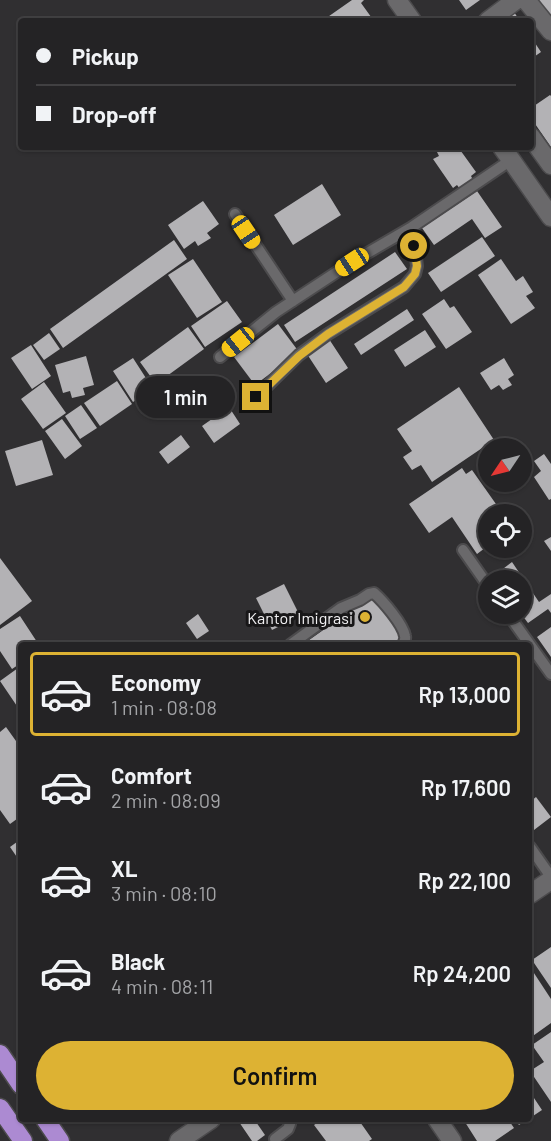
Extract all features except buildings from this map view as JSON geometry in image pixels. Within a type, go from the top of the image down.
[{"type":"highway","points":[[0,1054],[18,1081]]},
{"type":"highway","points":[[0,1108],[23,1141]]},
{"type":"highway","points":[[47,1122],[60,1141]]},
{"type":"street","points":[[492,18],[516,0]]},
{"type":"street","points":[[526,0],[551,31]]},
{"type":"street","points":[[534,141],[551,165]]},
{"type":"street","points":[[506,154],[551,217]]},
{"type":"street","points":[[532,893],[551,879]]},
{"type":"street","points":[[179,1141],[207,1122]]},
{"type":"street","points":[[439,1122],[452,1141]]},
{"type":"lane","points":[[220,357],[276,312],[352,262],[412,227],[506,154]]},
{"type":"lane","points":[[235,214],[293,301]]},
{"type":"lane","points":[[256,397],[299,356],[328,334],[404,287],[415,274],[417,266],[412,227]]},
{"type":"lane","points":[[463,550],[478,571]]},
{"type":"lane","points":[[294,642],[341,608],[374,593],[391,610],[405,634],[404,642]]},
{"type":"lane","points":[[515,624],[528,642]]},
{"type":"lane","points":[[532,647],[551,674]]},
{"type":"lane","points":[[532,850],[551,879]]},
{"type":"lane","points":[[275,1139],[288,1129],[289,1122]]},
{"type":"place","name":"Kantor Imigrasi","points":[[365,617]]},
{"type":"route","points":[[256,397],[299,356],[328,334],[404,287],[415,274],[417,266],[414,246]]}]
